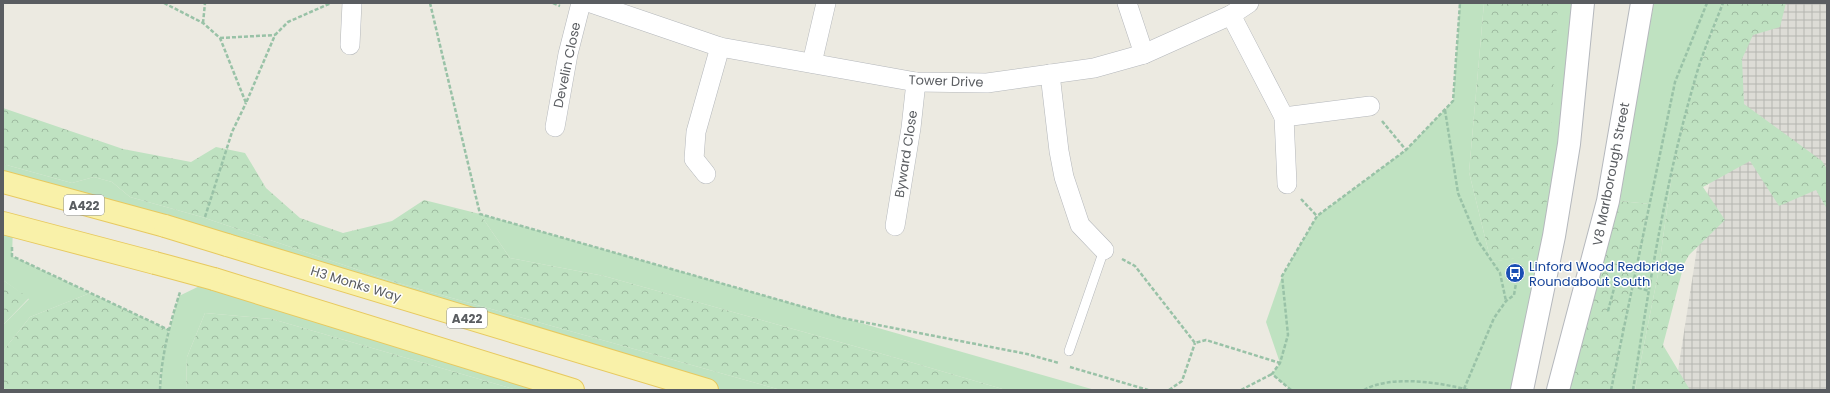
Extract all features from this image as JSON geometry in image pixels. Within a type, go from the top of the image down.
[{"type":"main road","points":[[1524,384],[1554,236],[1569,144],[1583,3]]},
{"type":"main road","name":"V8 Marlborough Street","points":[[1558,390],[1608,201],[1642,3]]},
{"type":"main road","name":"H3 Monks Way","points":[[3,182],[165,226],[708,390]]},
{"type":"main road","points":[[8,224],[214,279],[572,390]]},
{"type":"street","points":[[350,45],[352,3]]},
{"type":"street","name":"Develin Close","points":[[555,128],[568,54],[581,3]]},
{"type":"street","name":"Tower Drive","points":[[591,3],[720,47],[916,82],[987,83],[1094,68],[1144,54],[1231,15],[1249,3]]},
{"type":"street","points":[[812,63],[826,3]]},
{"type":"street","points":[[1127,3],[1144,54]]},
{"type":"street","points":[[1231,15],[1284,117],[1287,184]]},
{"type":"street","points":[[706,174],[694,158],[696,132],[720,47]]},
{"type":"street","points":[[1050,74],[1059,150],[1064,177],[1080,225],[1104,250]]},
{"type":"street","name":"Byward Close","points":[[895,226],[911,128],[916,82]]},
{"type":"street","points":[[1284,117],[1370,106]]},
{"type":"lane","points":[[1069,350],[1104,250]]},
{"type":"path","points":[[164,3],[203,23],[220,38],[246,102],[275,35],[288,22],[331,3]]},
{"type":"path","points":[[203,23],[205,3]]},
{"type":"path","points":[[430,3],[480,214],[842,318],[1027,354],[1148,390]]},
{"type":"path","points":[[1241,390],[1272,374],[1280,363],[1288,334],[1282,276],[1317,216],[1406,150],[1453,101],[1460,3]]},
{"type":"path","points":[[1612,390],[1675,82],[1707,3]]},
{"type":"path","points":[[1633,390],[1649,291],[1673,166],[1694,82],[1723,3]]},
{"type":"path","points":[[220,38],[275,35]]},
{"type":"path","points":[[1370,106],[1406,150]]},
{"type":"path","points":[[1445,110],[1458,193],[1478,241],[1500,273],[1506,300]]},
{"type":"path","points":[[1287,184],[1317,216]]},
{"type":"path","points":[[8,224],[12,256],[169,330]]},
{"type":"path","points":[[1104,250],[1135,266],[1195,343]]},
{"type":"path","points":[[1364,390],[1396,382],[1426,381],[1466,390],[1494,318],[1506,300],[1514,294],[1519,266]]},
{"type":"path","points":[[1608,311],[1616,281],[1649,291]]},
{"type":"path","points":[[1195,343],[1206,340],[1280,363]]},
{"type":"path","points":[[1169,390],[1182,381],[1195,343]]},
{"type":"path","points":[[1272,374],[1291,390]]},
{"type":"shaded area","points":[[1762,3],[1827,3],[1827,390],[1675,390],[1700,229],[1733,72]]},
{"type":"green space","points":[[1460,3],[1484,3],[1469,172],[1491,262],[1531,255],[1554,3],[1583,3],[1569,144],[1514,390],[1291,390],[1272,374],[1280,363],[1266,322],[1282,276],[1317,216],[1406,150],[1453,101]]},
{"type":"green space","points":[[1484,3],[1558,3],[1547,200],[1531,256],[1491,262],[1469,172]]},
{"type":"green space","points":[[1654,3],[1723,3],[1694,82],[1673,166],[1658,274],[1635,390],[1611,390],[1650,204],[1620,201],[1631,124]]},
{"type":"green space","points":[[1786,3],[1780,27],[1753,35],[1742,59],[1744,104],[1822,161],[1827,169],[1827,209],[1816,190],[1779,206],[1750,161],[1703,187],[1725,220],[1689,255],[1684,264],[1663,345],[1690,390],[1635,390],[1658,274],[1673,166],[1694,82],[1723,4]]},
{"type":"green space","points":[[3,108],[123,149],[191,162],[216,147],[245,153],[266,188],[300,218],[343,233],[392,221],[424,200],[480,214],[510,258],[604,276],[1006,390],[781,390],[391,281],[202,217],[130,197],[112,182],[94,177],[72,183],[3,164]]},
{"type":"green space","points":[[3,164],[72,183],[94,177],[112,182],[130,197],[202,217],[391,281],[781,390],[707,390],[3,182]]},
{"type":"green space","points":[[1620,201],[1650,204],[1611,390],[1558,390],[1600,268]]},
{"type":"green space","points":[[480,214],[1095,390],[1006,390],[604,276],[510,258]]},
{"type":"green space","points":[[3,223],[13,226],[12,256],[90,293],[30,317],[3,351],[3,325],[29,299],[3,280]]},
{"type":"green space","points":[[214,279],[573,390],[517,390],[272,319],[205,313],[187,357],[186,390],[160,390],[164,354],[179,296]]},
{"type":"green space","points":[[3,280],[29,298],[3,325]]},
{"type":"green space","points":[[90,293],[169,330],[160,376],[160,390],[5,390],[3,386],[3,351],[30,317]]},
{"type":"green space","points":[[205,313],[272,319],[517,390],[186,390],[187,357]]},
{"type":"place","name":"Linford Wood Redbridge Roundabout South","points":[[1515,273]]}]
